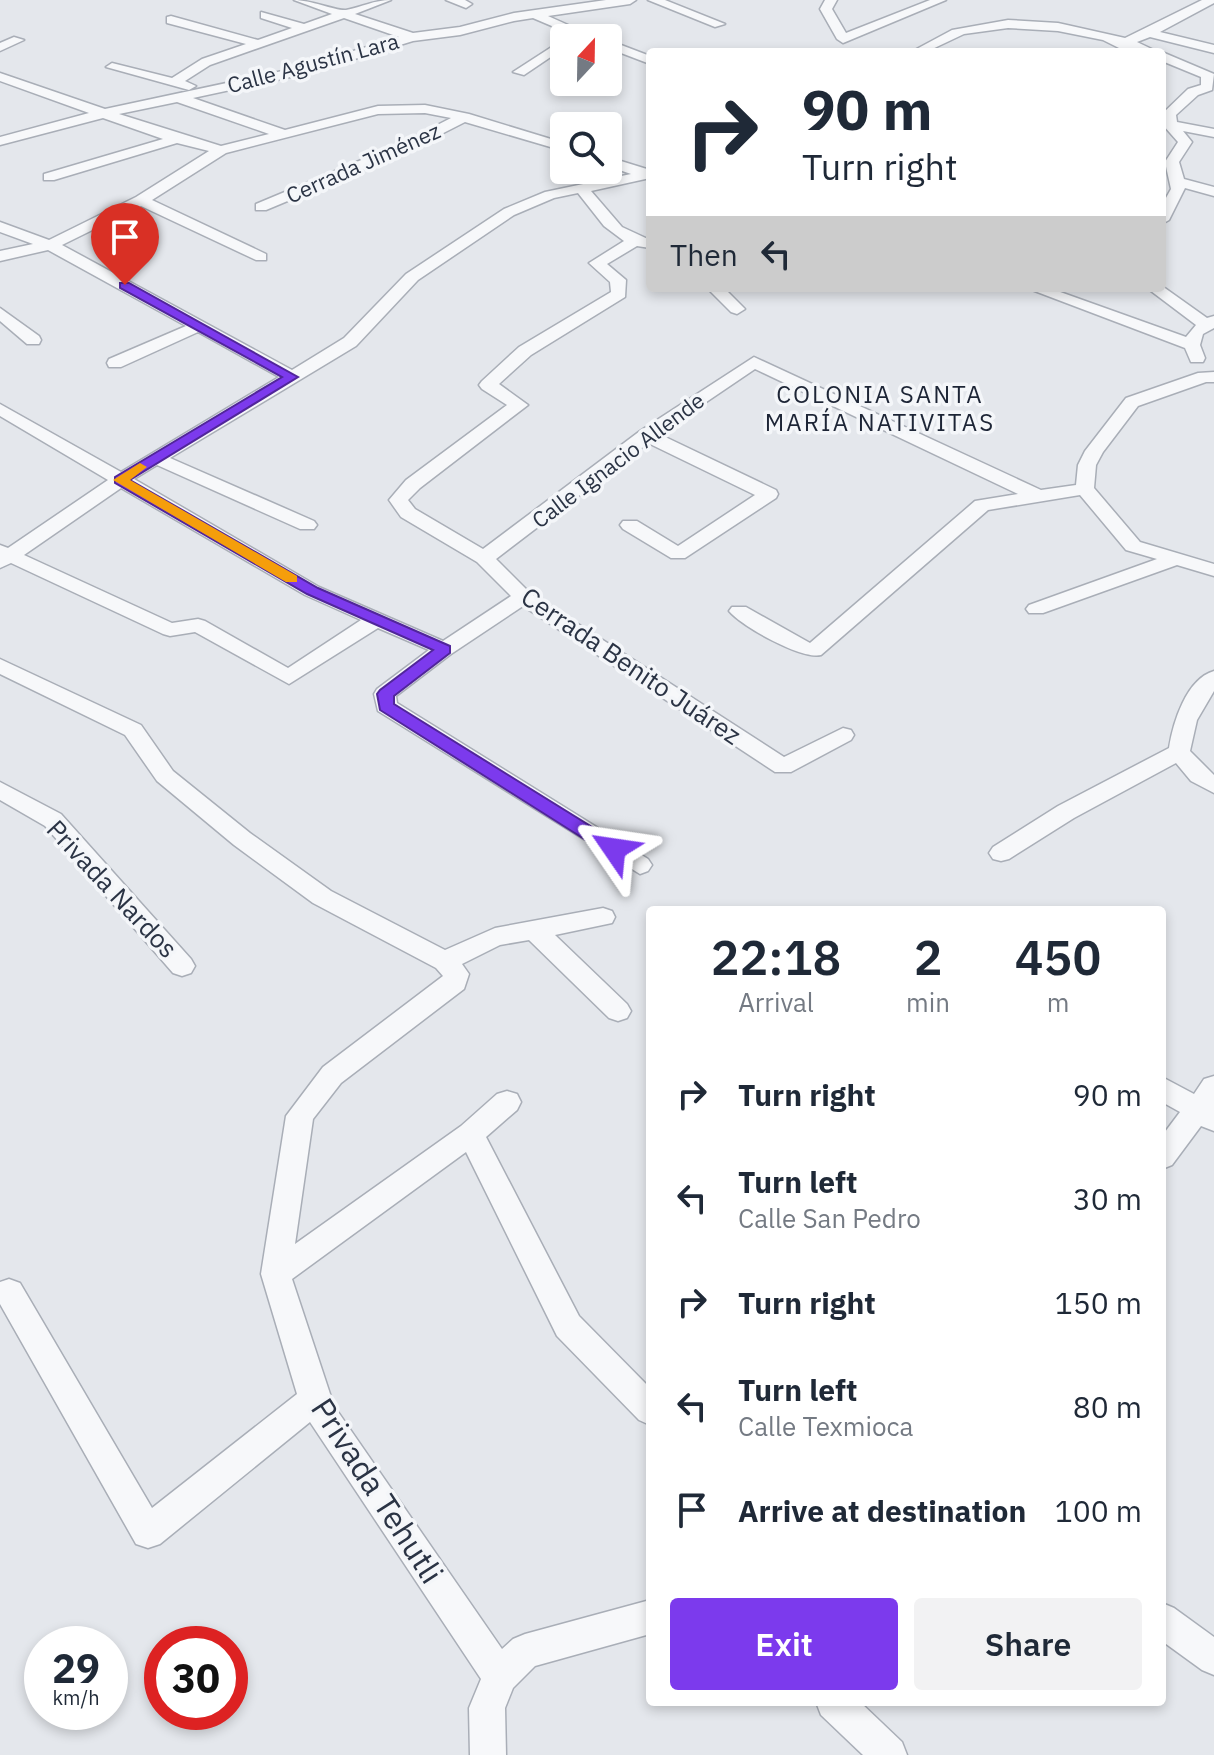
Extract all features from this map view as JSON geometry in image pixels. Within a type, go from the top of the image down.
[{"type":"street","points":[[300,0],[412,37]]},
{"type":"street","points":[[175,82],[206,62],[385,0]]},
{"type":"street","points":[[452,0],[466,4]]},
{"type":"street","name":"Calle Agustín Lara","points":[[0,141],[101,113],[304,70],[412,37],[630,0]]},
{"type":"street","points":[[654,0],[719,24]]},
{"type":"street","points":[[831,0],[826,9],[843,39]]},
{"type":"street","points":[[837,48],[843,39],[940,0]]},
{"type":"street","points":[[1114,48],[1150,33],[1211,0]]},
{"type":"street","points":[[265,15],[307,29]]},
{"type":"street","points":[[536,15],[555,24]]},
{"type":"street","points":[[171,20],[262,45]]},
{"type":"street","points":[[925,48],[959,31],[1002,25],[1039,26],[1128,42],[1142,48]]},
{"type":"street","points":[[180,39],[209,28]]},
{"type":"street","points":[[1150,33],[1214,49]]},
{"type":"street","points":[[0,47],[18,40]]},
{"type":"street","points":[[622,49],[646,58]]},
{"type":"street","points":[[519,72],[550,52]]},
{"type":"street","points":[[1166,58],[1208,75],[1211,88],[1193,92],[1169,114],[1170,125],[1185,142],[1172,162],[1179,182],[1176,199],[1166,208]]},
{"type":"street","points":[[112,67],[207,91]]},
{"type":"street","points":[[0,77],[177,139],[221,150]]},
{"type":"street","points":[[178,97],[281,133]]},
{"type":"street","points":[[0,256],[50,245],[141,200],[221,150],[281,133],[400,107],[464,117],[550,143]]},
{"type":"street","name":"Cerrada Jiménez","points":[[261,207],[407,146],[464,117]]},
{"type":"street","points":[[1170,125],[1214,133]]},
{"type":"street","points":[[49,177],[177,139]]},
{"type":"street","points":[[622,167],[645,177]]},
{"type":"street","points":[[3,557],[120,480],[350,342],[412,277],[509,212],[540,198],[645,177]]},
{"type":"street","points":[[1179,182],[1214,192]]},
{"type":"street","points":[[582,188],[604,221],[642,243]]},
{"type":"street","points":[[141,200],[261,257]]},
{"type":"street","points":[[0,227],[50,245],[292,377]]},
{"type":"street","name":"Cerrada Benito Juárez","points":[[642,243],[597,263],[618,280],[619,294],[525,351],[488,385],[519,405],[413,484],[398,500],[408,513],[484,558],[523,597],[783,767],[843,735]]},
{"type":"street","points":[[719,292],[737,309]]},
{"type":"street","points":[[1046,292],[1192,345],[1209,377],[1132,402],[1094,451],[1087,465],[1085,489],[1133,546],[1214,570]]},
{"type":"street","points":[[1161,292],[1210,322],[1196,332],[1192,345]]},
{"type":"street","points":[[0,313],[33,340]]},
{"type":"street","points":[[115,363],[199,326]]},
{"type":"street","name":"Calle Ignacio Allende","points":[[484,558],[646,435],[754,362],[1036,495]]},
{"type":"street","points":[[0,409],[312,591],[444,649]]},
{"type":"street","points":[[630,525],[678,554],[769,494],[646,435]]},
{"type":"street","points":[[156,458],[307,525]]},
{"type":"street","points":[[739,611],[804,648],[814,650],[982,505],[1085,489]]},
{"type":"street","points":[[3,557],[170,630],[198,625],[289,677],[377,619]]},
{"type":"street","points":[[1036,609],[1174,560]]},
{"type":"street","points":[[523,597],[444,649],[385,694],[386,706],[640,865]]},
{"type":"street","points":[[0,666],[133,730],[165,776],[242,839],[322,897],[450,972]]},
{"type":"street","points":[[1214,678],[1192,702],[1183,725],[1179,752],[1199,776],[1214,785]]},
{"type":"street","points":[[1001,853],[1066,812],[1179,752]]},
{"type":"street","name":"Privada Nardos","points":[[0,790],[53,820],[182,966]]},
{"type":"street","name":"Privada Tehutli","points":[[500,1676],[314,1399],[276,1274],[300,1116],[332,1075],[495,937],[603,917]]},
{"type":"street","points":[[534,930],[618,1011]]},
{"type":"street","points":[[1166,1153],[1205,1115],[1214,1087]]},
{"type":"street","points":[[1166,1091],[1205,1115]]},
{"type":"street","points":[[276,1274],[471,1134],[507,1102]]},
{"type":"street","points":[[471,1134],[568,1326],[646,1406]]},
{"type":"street","points":[[9,1292],[148,1532],[314,1399]]},
{"type":"street","points":[[488,1755],[487,1708],[500,1676],[525,1651],[646,1618]]},
{"type":"street","points":[[1166,1623],[1214,1658]]},
{"type":"street","points":[[838,1706],[889,1755]]},
{"type":"slow traffic","points":[[140,467],[120,480],[292,579]]},
{"type":"district","name":"COLONIA SANTA MARÍA NATIVITAS","points":[[880,409]]},
{"type":"route","points":[[125,285],[292,377],[120,480],[312,591],[444,649],[385,694],[386,706],[614,849]]}]
